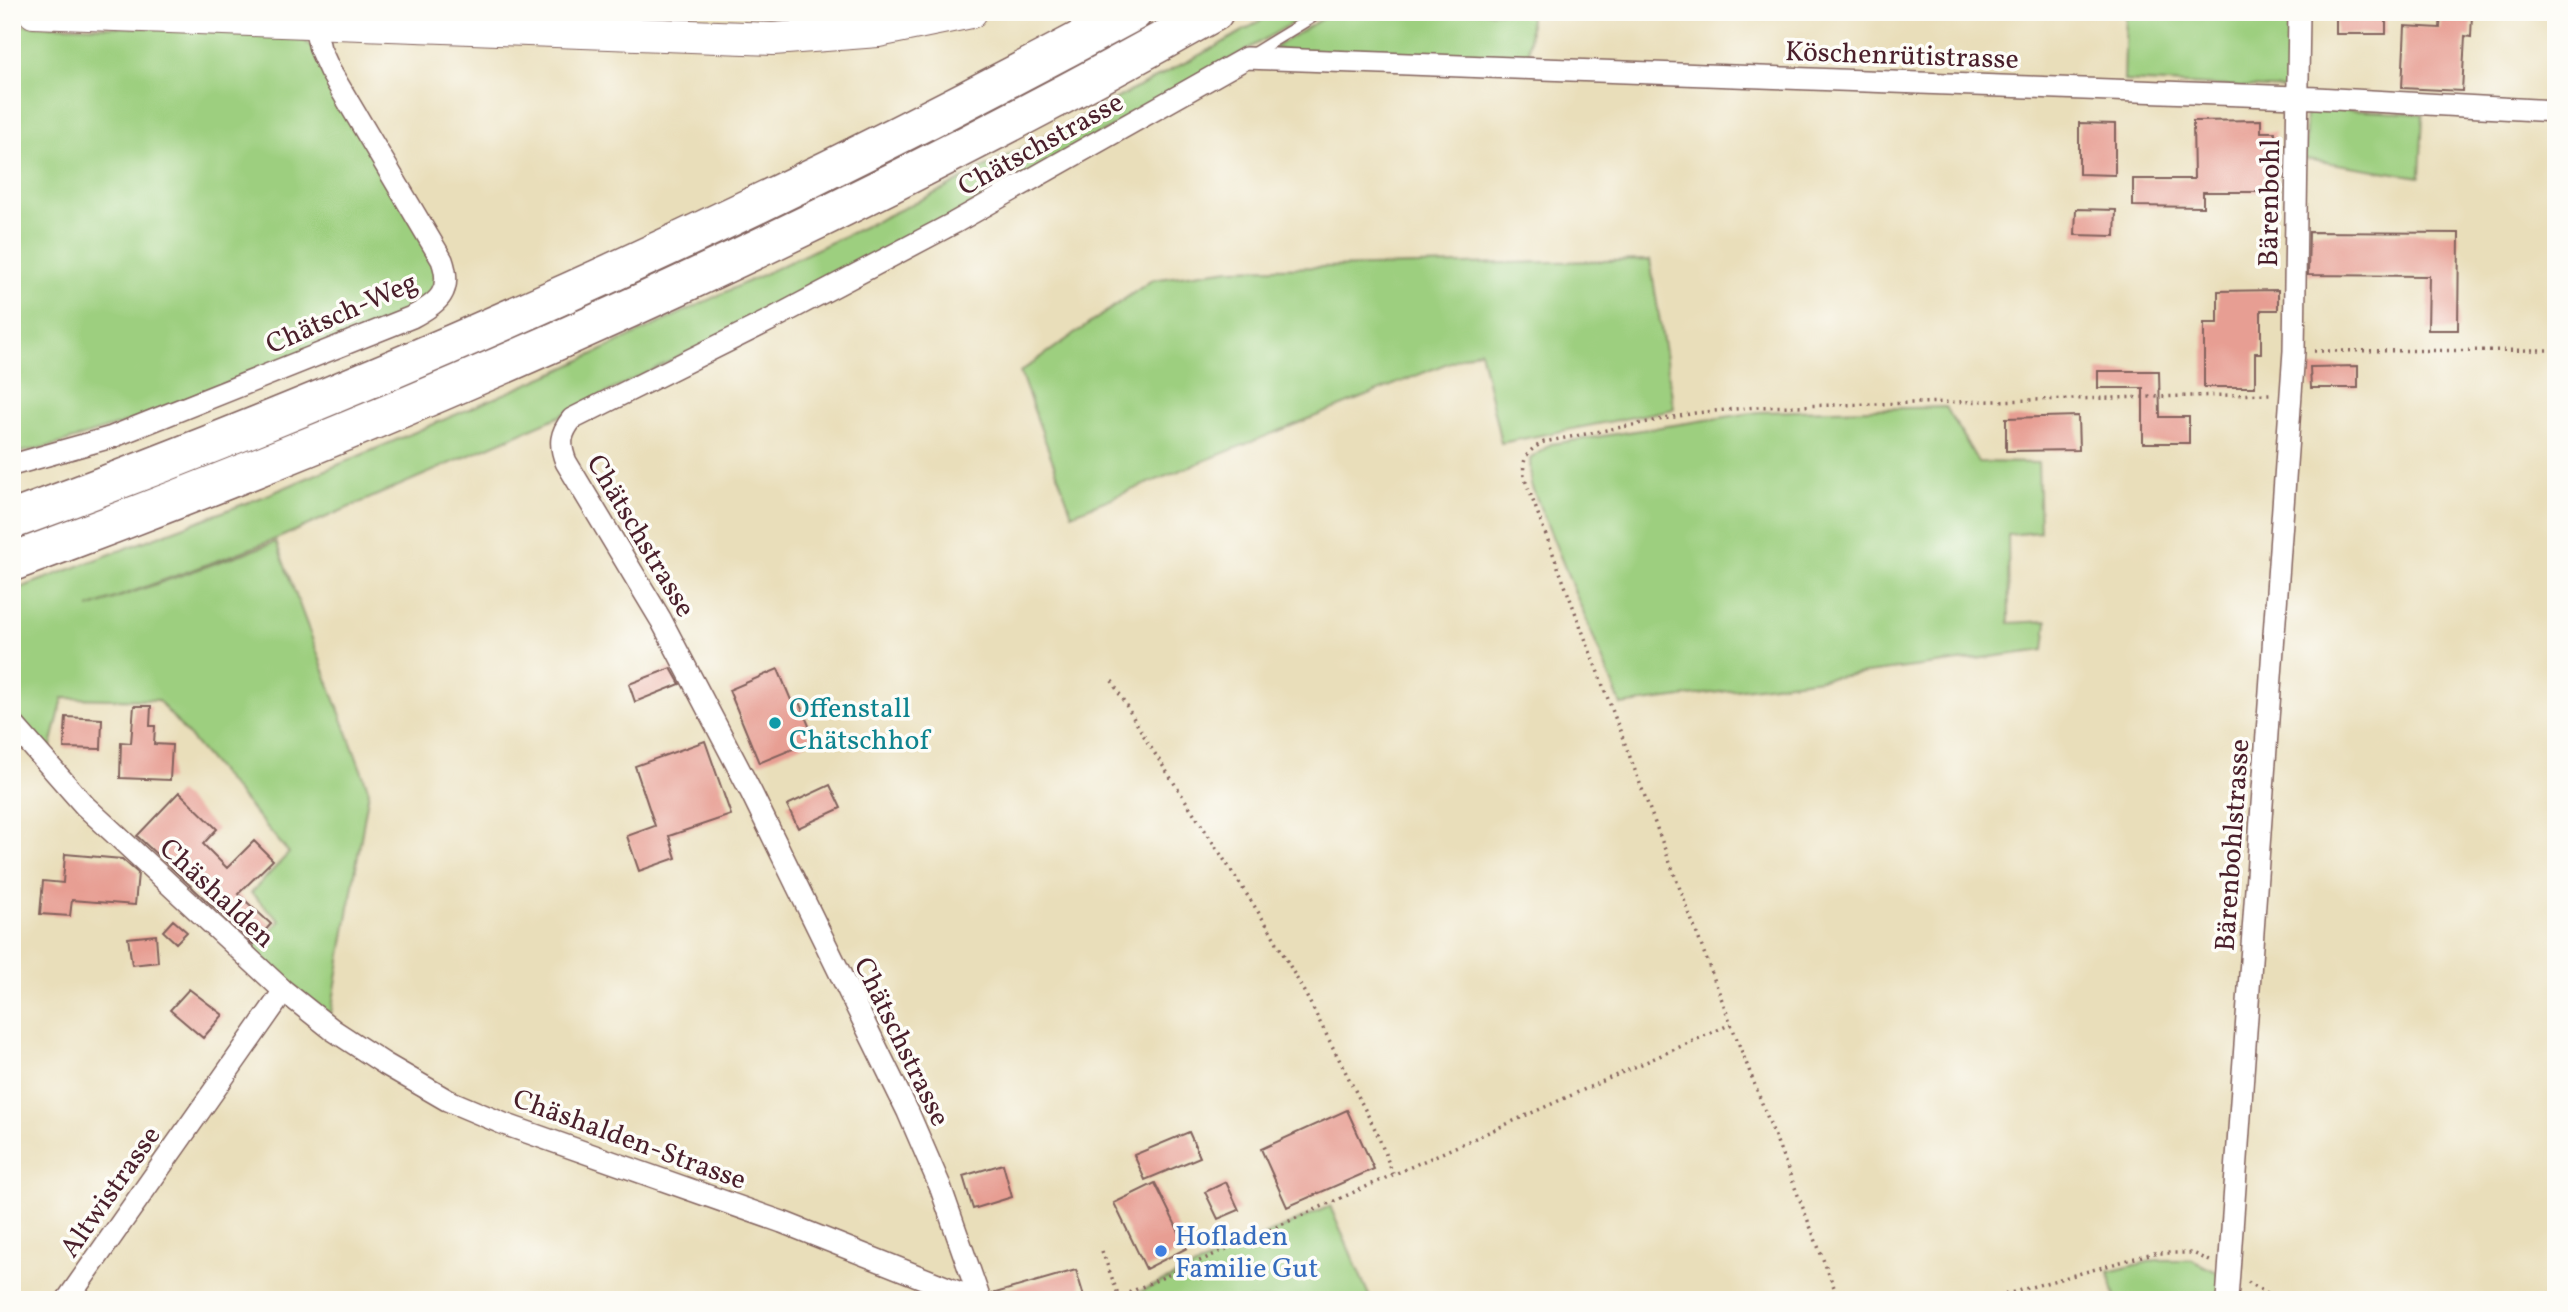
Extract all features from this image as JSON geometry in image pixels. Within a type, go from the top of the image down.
[{"type":"highway","points":[[12,520],[270,421],[568,295],[867,152],[1133,12]]},
{"type":"highway","points":[[12,562],[321,443],[596,325],[909,175],[1214,12]]},
{"type":"street","points":[[34,12],[773,39],[878,32],[971,12]]},
{"type":"street","name":"Bärenbohl","points":[[2290,393],[2294,351],[2299,12]]},
{"type":"street","name":"Chätsch-Weg","points":[[12,465],[80,448],[161,418],[412,317],[428,309],[440,298],[446,286],[447,273],[442,260],[330,71],[320,49],[314,23]]},
{"type":"street","name":"Köschenrütistrasse","points":[[1246,58],[2298,97],[2556,111]]},
{"type":"street","name":"Chätschstrasse","points":[[979,1300],[940,1186],[908,1112],[719,730],[662,620],[566,462],[560,440],[568,424],[581,414],[772,319],[954,223],[1246,58]]},
{"type":"street","name":"Bärenbohlstrasse","points":[[2227,1300],[2290,393]]},
{"type":"street","name":"Chäshalden","points":[[12,723],[85,806],[284,990]]},
{"type":"street","name":"Chäshalden-Strasse","points":[[284,990],[344,1037],[447,1100],[505,1124],[782,1223],[979,1300]]},
{"type":"street","name":"Altwistrasse","points":[[67,1300],[284,990]]},
{"type":"lane","name":"Chätschstrasse","points":[[1246,58],[1321,12]]},
{"type":"path","points":[[2294,351],[2556,350]]},
{"type":"path","points":[[1839,1300],[1731,1024],[1524,477],[1522,462],[1528,450],[1544,442],[1695,413],[1756,407],[2290,393]]},
{"type":"path","points":[[1112,681],[1148,743],[1270,930],[1377,1133],[1392,1174]]},
{"type":"path","points":[[1102,1251],[1119,1298],[1731,1024]]},
{"type":"path","points":[[1985,1300],[2153,1253],[2193,1253],[2229,1270],[2279,1300]]},
{"type":"green space","points":[[1276,12],[1312,12],[998,192],[809,292],[560,416],[276,539],[88,608],[276,542],[369,791],[330,1019],[252,949],[280,921],[251,893],[289,853],[158,700],[63,698],[50,750],[12,711],[12,591],[265,496],[558,371],[942,190],[1213,48]]},
{"type":"green space","points":[[1333,12],[1530,12],[1529,64],[1272,49]]},
{"type":"green space","points":[[2126,12],[2290,12],[2289,89],[2124,81]]},
{"type":"green space","points":[[12,25],[292,30],[313,48],[439,263],[439,285],[426,306],[131,421],[55,445],[12,454]]},
{"type":"green space","points":[[2306,108],[2423,114],[2420,177],[2305,159]]},
{"type":"green space","points":[[1650,260],[1674,409],[1501,443],[1480,350],[1072,514],[1020,372],[1152,280],[1230,269]]},
{"type":"green space","points":[[1946,407],[1978,462],[2038,463],[2040,532],[2008,535],[2009,623],[2047,621],[2044,650],[1621,705],[1531,485],[1530,459],[1551,444],[1758,412]]},
{"type":"green space","points":[[1330,1206],[1371,1300],[1125,1300],[1126,1298]]},
{"type":"green space","points":[[2156,1260],[2192,1260],[2221,1274],[2219,1300],[2116,1300],[2108,1272]]},
{"type":"building","points":[[2336,12],[2378,12],[2378,18],[2386,18],[2386,34],[2336,34]]},
{"type":"building","points":[[2441,13],[2472,14],[2471,37],[2465,36],[2462,91],[2402,88],[2405,26],[2440,28]]},
{"type":"building","points":[[2261,120],[2261,132],[2275,132],[2275,175],[2271,175],[2271,192],[2203,192],[2203,207],[2133,206],[2133,179],[2194,179],[2193,121]]},
{"type":"building","points":[[2079,123],[2115,124],[2115,175],[2079,174]]},
{"type":"building","points":[[2076,209],[2116,210],[2115,236],[2075,235]]},
{"type":"building","points":[[2309,232],[2459,233],[2458,330],[2428,330],[2429,276],[2308,275]]},
{"type":"building","points":[[2278,290],[2278,310],[2261,310],[2261,353],[2255,353],[2255,387],[2204,387],[2204,323],[2218,323],[2218,291]]},
{"type":"building","points":[[2358,366],[2358,388],[2311,388],[2310,367]]},
{"type":"building","points":[[2098,371],[2159,371],[2160,417],[2189,417],[2189,443],[2143,443],[2143,388],[2098,388]]},
{"type":"building","points":[[2078,416],[2079,450],[2006,451],[2006,418]]},
{"type":"building","points":[[671,668],[680,684],[635,702],[629,684]]},
{"type":"building","name":"Offenstall Chätschhof","points":[[778,669],[793,705],[799,702],[815,740],[759,763],[729,690]]},
{"type":"building","points":[[134,706],[151,706],[150,726],[155,726],[154,744],[172,745],[170,780],[120,778],[121,742],[131,743]]},
{"type":"building","points":[[66,717],[102,719],[101,749],[64,748]]},
{"type":"building","points":[[705,741],[731,815],[669,836],[676,858],[639,871],[627,836],[655,826],[635,766]]},
{"type":"building","points":[[830,785],[841,808],[798,828],[787,805]]},
{"type":"building","points":[[179,792],[217,829],[203,844],[227,868],[254,841],[273,860],[238,894],[271,924],[253,944],[137,836]]},
{"type":"building","points":[[65,854],[122,859],[138,873],[135,905],[72,900],[70,916],[40,914],[43,881],[63,883]]},
{"type":"building","points":[[173,920],[187,932],[176,943],[163,931]]},
{"type":"building","points":[[156,935],[158,962],[132,965],[128,938]]},
{"type":"building","points":[[189,989],[223,1015],[203,1038],[170,1010]]},
{"type":"building","points":[[1347,1110],[1374,1169],[1287,1207],[1261,1149]]},
{"type":"building","points":[[1189,1132],[1200,1157],[1145,1180],[1134,1155]]},
{"type":"building","points":[[1003,1164],[1012,1197],[973,1209],[963,1176]]},
{"type":"building","points":[[1226,1182],[1239,1210],[1218,1219],[1205,1192]]},
{"type":"building","points":[[1155,1183],[1187,1248],[1146,1269],[1114,1203]]},
{"type":"building","points":[[1076,1270],[1085,1300],[993,1300],[992,1294]]},
{"type":"place","name":"Offenstall Chätschhof","points":[[775,723]]},
{"type":"place","name":"Hofladen Familie Gut","points":[[1161,1251]]}]
